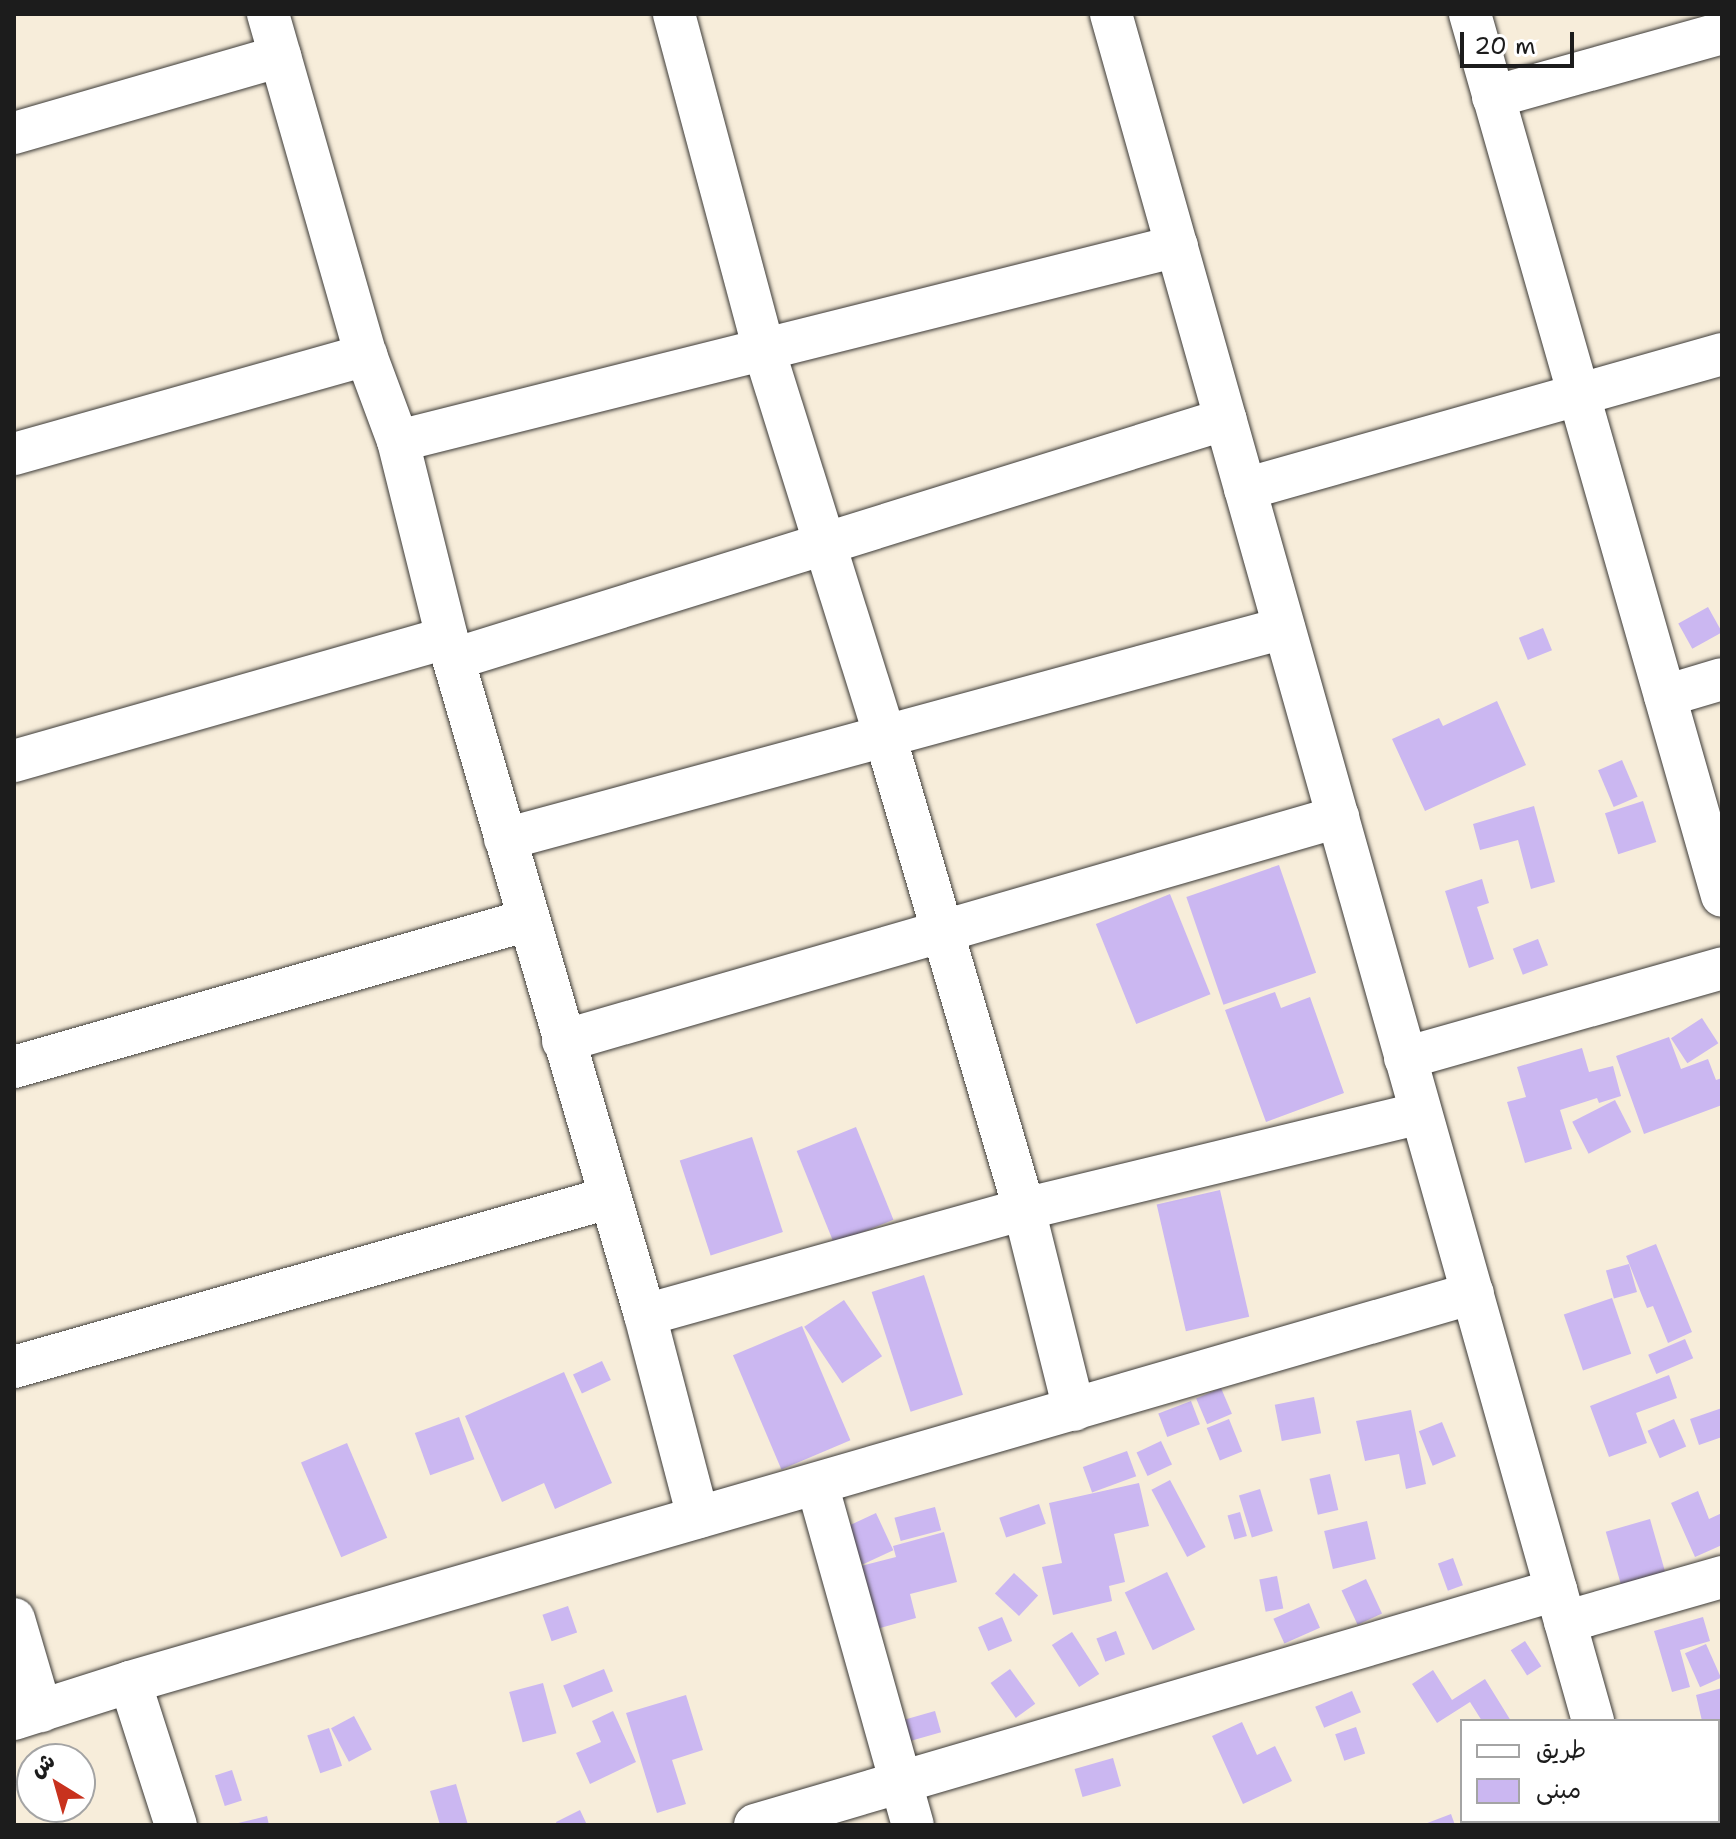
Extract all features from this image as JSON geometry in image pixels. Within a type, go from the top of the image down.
[{"type":"street","points":[[268,14],[366,355],[398,441],[450,648],[608,1198],[645,1315],[698,1517]]},
{"type":"street","points":[[674,14],[764,350],[885,736],[1024,1209],[1074,1410]]},
{"type":"street","points":[[1111,14],[1592,1719]]},
{"type":"street","points":[[1470,14],[1722,896]]},
{"type":"street","points":[[1493,97],[1722,33]]},
{"type":"street","points":[[14,133],[280,56]]},
{"type":"street","points":[[398,441],[1177,246]]},
{"type":"street","points":[[1245,489],[1722,354]]},
{"type":"street","points":[[14,454],[366,355]]},
{"type":"street","points":[[14,761],[450,648],[824,543],[1226,419]]},
{"type":"street","points":[[505,839],[1284,628]]},
{"type":"street","points":[[1665,696],[1722,679]]},
{"type":"street","points":[[563,1041],[1338,817]]},
{"type":"street","points":[[14,1067],[528,920]]},
{"type":"street","points":[[1405,1058],[1722,968]]},
{"type":"street","points":[[645,1315],[1024,1209],[1421,1113]]},
{"type":"street","points":[[14,1367],[608,1198]]},
{"type":"street","points":[[14,1619],[27,1715],[130,1682],[1473,1293]]},
{"type":"street","points":[[817,1484],[913,1825]]},
{"type":"street","points":[[755,1825],[1560,1606],[1722,1577]]},
{"type":"street","points":[[130,1682],[176,1825]]},
{"type":"building","points":[[1708,607],[1722,632],[1692,649],[1678,623]]},
{"type":"building","points":[[1543,628],[1552,650],[1528,660],[1519,638]]},
{"type":"building","points":[[1497,701],[1526,765],[1425,811],[1392,739],[1439,718],[1443,726]]},
{"type":"building","points":[[1622,760],[1638,797],[1614,807],[1598,770]]},
{"type":"building","points":[[1643,801],[1656,842],[1618,854],[1605,813]]},
{"type":"building","points":[[1534,806],[1555,882],[1531,889],[1518,840],[1480,850],[1473,824]]},
{"type":"building","points":[[1279,865],[1316,973],[1223,1005],[1186,897]]},
{"type":"building","points":[[1482,879],[1489,903],[1477,907],[1494,959],[1469,968],[1445,891]]},
{"type":"building","points":[[1170,894],[1210,994],[1136,1024],[1096,924]]},
{"type":"building","points":[[1538,939],[1548,965],[1523,975],[1513,949]]},
{"type":"building","points":[[1275,992],[1281,1008],[1310,997],[1344,1093],[1266,1122],[1225,1010]]},
{"type":"building","points":[[1702,1018],[1718,1043],[1687,1063],[1671,1038]]},
{"type":"building","points":[[1669,1037],[1681,1069],[1708,1059],[1716,1080],[1722,1078],[1722,1105],[1644,1134],[1616,1056]]},
{"type":"building","points":[[1582,1048],[1589,1072],[1613,1066],[1621,1096],[1599,1103],[1597,1098],[1560,1110],[1572,1149],[1525,1163],[1507,1102],[1526,1097],[1517,1067]]},
{"type":"building","points":[[1615,1100],[1631,1132],[1589,1154],[1572,1122]]},
{"type":"building","points":[[856,1127],[893,1220],[834,1244],[797,1151]]},
{"type":"building","points":[[752,1137],[783,1232],[711,1256],[680,1160]]},
{"type":"building","points":[[1220,1190],[1249,1317],[1186,1331],[1157,1205]]},
{"type":"building","points":[[1656,1244],[1692,1332],[1668,1343],[1653,1306],[1647,1308],[1626,1256]]},
{"type":"building","points":[[1629,1264],[1637,1292],[1614,1298],[1606,1271]]},
{"type":"building","points":[[924,1275],[963,1395],[911,1412],[872,1292]]},
{"type":"building","points":[[1612,1298],[1631,1354],[1583,1370],[1564,1315]]},
{"type":"building","points":[[844,1300],[882,1356],[842,1383],[804,1327]]},
{"type":"building","points":[[802,1326],[850,1440],[781,1469],[733,1355]]},
{"type":"building","points":[[1685,1339],[1693,1358],[1656,1374],[1648,1355]]},
{"type":"building","points":[[602,1361],[611,1380],[582,1394],[573,1375]]},
{"type":"building","points":[[564,1372],[612,1483],[555,1509],[544,1483],[502,1502],[465,1416]]},
{"type":"building","points":[[1669,1375],[1677,1398],[1636,1413],[1647,1443],[1609,1457],[1590,1406]]},
{"type":"building","points":[[1221,1388],[1232,1414],[1207,1424],[1196,1399]]},
{"type":"building","points":[[1314,1397],[1321,1433],[1282,1441],[1275,1405]]},
{"type":"building","points":[[1191,1401],[1200,1424],[1167,1437],[1158,1414]]},
{"type":"building","points":[[1722,1408],[1722,1437],[1699,1445],[1690,1419]]},
{"type":"building","points":[[1411,1410],[1426,1484],[1406,1489],[1399,1454],[1365,1461],[1356,1421]]},
{"type":"building","points":[[459,1417],[474,1459],[430,1475],[415,1433]]},
{"type":"building","points":[[1229,1419],[1242,1451],[1220,1460],[1207,1428]]},
{"type":"building","points":[[1674,1419],[1686,1446],[1660,1458],[1648,1431]]},
{"type":"building","points":[[1442,1422],[1456,1456],[1433,1466],[1419,1431]]},
{"type":"building","points":[[1161,1441],[1172,1465],[1148,1476],[1137,1452]]},
{"type":"building","points":[[347,1443],[387,1538],[341,1557],[301,1463]]},
{"type":"building","points":[[1127,1451],[1136,1476],[1092,1492],[1083,1467]]},
{"type":"building","points":[[1330,1474],[1338,1510],[1318,1515],[1310,1479]]},
{"type":"building","points":[[1170,1480],[1206,1547],[1187,1557],[1151,1490]]},
{"type":"building","points":[[1139,1483],[1149,1526],[1114,1534],[1125,1582],[1109,1586],[1112,1601],[1053,1615],[1042,1567],[1062,1563],[1049,1503]]},
{"type":"building","points":[[1260,1489],[1273,1531],[1252,1538],[1239,1495]]},
{"type":"building","points":[[1698,1491],[1709,1519],[1722,1513],[1722,1545],[1695,1557],[1671,1503]]},
{"type":"building","points":[[1039,1504],[1046,1524],[1006,1538],[999,1518]]},
{"type":"building","points":[[935,1507],[941,1530],[901,1541],[894,1518]]},
{"type":"building","points":[[1240,1512],[1247,1536],[1234,1540],[1228,1516]]},
{"type":"building","points":[[876,1513],[893,1550],[863,1565],[845,1527]]},
{"type":"building","points":[[1650,1519],[1667,1578],[1623,1590],[1606,1532]]},
{"type":"building","points":[[1367,1521],[1376,1559],[1333,1569],[1324,1531]]},
{"type":"building","points":[[944,1532],[957,1582],[910,1594],[916,1618],[873,1630],[857,1567],[896,1557],[893,1546]]},
{"type":"building","points":[[1453,1558],[1463,1585],[1448,1591],[1438,1563]]},
{"type":"building","points":[[1167,1572],[1195,1630],[1153,1650],[1125,1593]]},
{"type":"building","points":[[1014,1573],[1038,1596],[1019,1616],[995,1593]]},
{"type":"building","points":[[1277,1576],[1283,1608],[1266,1612],[1259,1579]]},
{"type":"building","points":[[1366,1579],[1382,1613],[1358,1625],[1342,1590]]},
{"type":"building","points":[[1309,1603],[1320,1628],[1284,1644],[1273,1619]]},
{"type":"building","points":[[568,1606],[577,1632],[552,1641],[542,1615]]},
{"type":"building","points":[[1002,1617],[1012,1641],[988,1651],[978,1627]]},
{"type":"building","points":[[1703,1617],[1710,1641],[1680,1650],[1690,1687],[1672,1692],[1654,1631]]},
{"type":"building","points":[[1116,1631],[1125,1654],[1105,1662],[1096,1639]]},
{"type":"building","points":[[1072,1632],[1099,1674],[1079,1687],[1052,1645]]},
{"type":"building","points":[[1525,1641],[1541,1666],[1527,1675],[1511,1650]]},
{"type":"building","points":[[1706,1644],[1721,1678],[1700,1687],[1685,1653]]},
{"type":"building","points":[[604,1669],[613,1691],[572,1708],[563,1685]]},
{"type":"building","points":[[1010,1669],[1035,1704],[1016,1718],[991,1683]]},
{"type":"building","points":[[1433,1670],[1452,1700],[1485,1679],[1510,1719],[1481,1719],[1470,1702],[1437,1723],[1412,1684]]},
{"type":"building","points":[[543,1683],[556,1733],[523,1742],[509,1692]]},
{"type":"building","points":[[1722,1688],[1722,1720],[1702,1719],[1696,1695]]},
{"type":"building","points":[[1352,1691],[1361,1712],[1324,1728],[1315,1707]]},
{"type":"building","points":[[686,1695],[703,1750],[672,1760],[686,1804],[657,1813],[626,1713]]},
{"type":"building","points":[[613,1711],[636,1762],[590,1784],[576,1753],[601,1742],[592,1721]]},
{"type":"building","points":[[935,1711],[941,1732],[910,1741],[904,1720]]},
{"type":"building","points":[[354,1716],[372,1750],[349,1762],[331,1728]]},
{"type":"building","points":[[1242,1722],[1257,1755],[1275,1746],[1292,1781],[1243,1804],[1212,1736]]},
{"type":"building","points":[[1356,1727],[1365,1753],[1344,1761],[1335,1734]]},
{"type":"building","points":[[329,1728],[342,1766],[320,1773],[307,1735]]},
{"type":"building","points":[[1113,1758],[1121,1786],[1083,1797],[1075,1769]]},
{"type":"building","points":[[232,1770],[242,1800],[225,1806],[215,1776]]},
{"type":"building","points":[[456,1784],[468,1825],[440,1825],[430,1791]]},
{"type":"building","points":[[580,1810],[587,1825],[557,1825],[556,1822]]},
{"type":"building","points":[[1451,1814],[1455,1825],[1422,1825]]},
{"type":"building","points":[[267,1816],[269,1825],[234,1825],[234,1824]]},
{"type":"building","points":[[1465,1823],[1510,1823],[1510,1825]]}]
